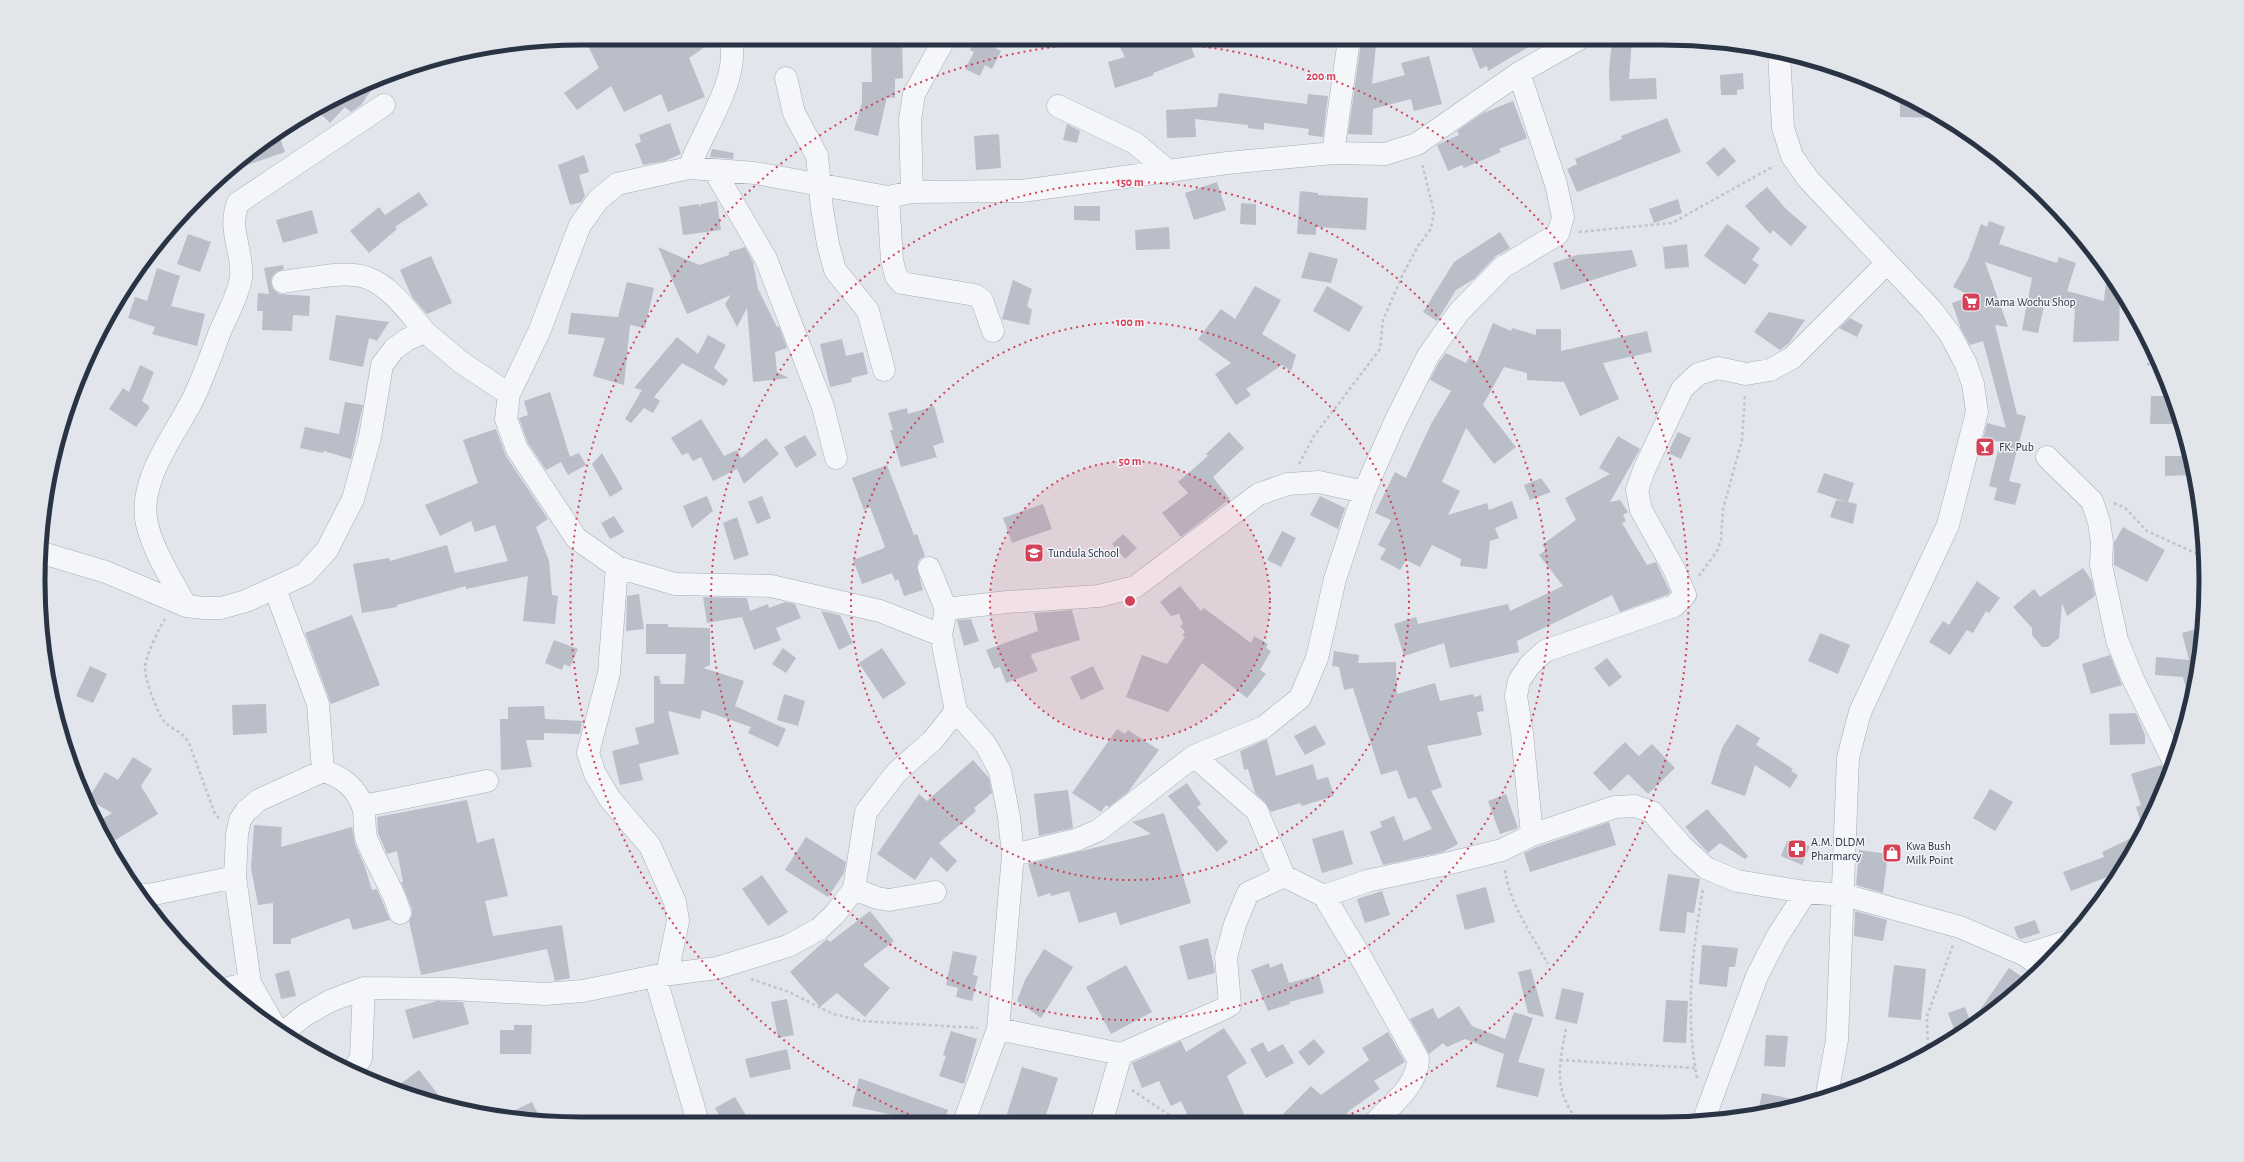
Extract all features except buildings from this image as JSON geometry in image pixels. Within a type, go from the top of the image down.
[{"type":"street","points":[[689,168],[697,146],[724,95],[730,73],[732,45]]},
{"type":"street","points":[[912,192],[910,120],[914,94],[941,45]]},
{"type":"street","points":[[1333,153],[1348,45]]},
{"type":"street","points":[[941,635],[880,610],[771,586],[675,584],[617,567],[576,538],[517,449],[506,420],[509,394],[539,332],[580,225],[598,200],[617,184],[689,168],[755,173],[888,197],[912,192],[1022,191],[1167,170],[1333,153],[1385,154],[1417,144],[1519,73],[1568,45]]},
{"type":"street","points":[[1779,58],[1783,128],[1792,156],[1808,179],[1931,309],[1950,334],[1966,364],[1973,384],[1977,412],[1948,525],[1860,712],[1848,758],[1844,895],[1837,1040],[1828,1091]]},
{"type":"street","points":[[1013,855],[1076,840],[1098,830],[1194,756],[1264,727],[1300,698],[1317,658],[1335,579],[1364,492],[1396,420],[1428,356],[1458,312],[1502,268],[1558,234],[1563,217],[1556,184],[1519,73]]},
{"type":"street","points":[[786,78],[794,113],[817,156],[819,185],[828,244],[835,270],[868,310],[884,370]]},
{"type":"street","points":[[178,602],[147,524],[145,506],[149,487],[167,442],[193,400],[232,304],[241,277],[233,216],[238,203],[384,105]]},
{"type":"street","points":[[1058,106],[1093,124],[1136,143],[1167,170]]},
{"type":"street","points":[[714,170],[766,259],[823,407],[836,458]]},
{"type":"street","points":[[888,197],[892,260],[896,276],[902,283],[975,295],[982,300],[993,331]]},
{"type":"street","points":[[1532,835],[1522,732],[1516,696],[1519,681],[1529,666],[1545,651],[1674,606],[1685,595],[1674,569],[1641,510],[1638,490],[1644,470],[1682,389],[1698,374],[1718,368],[1746,374],[1770,370],[1792,358],[1887,263]]},
{"type":"street","points":[[283,282],[345,273],[367,276],[390,290],[425,332],[462,363],[509,394]]},
{"type":"street","points":[[46,554],[106,572],[178,602],[221,608],[275,589],[305,574],[327,550],[353,499],[370,437],[382,365],[394,349],[408,339],[425,332]]},
{"type":"street","points":[[2047,457],[2092,502],[2099,522],[2102,542],[2101,565],[2117,640],[2132,677],[2170,755]]},
{"type":"street","points":[[946,609],[1007,602],[1100,596],[1134,587],[1259,494],[1288,484],[1319,482],[1364,492]]},
{"type":"street","points":[[617,567],[609,673],[588,753],[595,774],[610,799],[650,846],[675,902],[678,921],[661,975],[697,1117]]},
{"type":"street","points":[[929,568],[946,609],[941,635],[956,711],[986,745],[1000,771],[1009,817],[1013,855],[998,1029],[966,1117]]},
{"type":"street","points":[[275,589],[318,704],[323,771]]},
{"type":"street","points":[[287,1029],[305,1015],[330,1001],[364,988],[452,989],[546,994],[583,992],[661,975],[716,968],[788,946],[819,930],[835,914],[854,889],[866,812],[896,773],[933,740],[956,711]]},
{"type":"street","points":[[1194,756],[1257,811],[1284,876],[1324,896],[1360,956],[1418,1059],[1418,1070],[1412,1082],[1380,1117]]},
{"type":"street","points":[[269,1017],[250,983],[235,877],[237,834],[240,820],[246,811],[259,800],[323,771],[339,776],[350,786],[363,806],[366,839],[395,894],[400,914]]},
{"type":"street","points":[[363,806],[487,781]]},
{"type":"street","points":[[1324,896],[1367,881],[1502,850],[1532,835],[1615,807],[1635,806],[1652,812],[1682,846],[1706,868],[1737,881],[1806,892],[1844,895],[1960,927],[2032,961],[2050,951]]},
{"type":"street","points":[[998,1029],[1121,1054],[1230,1005],[1226,957],[1235,924],[1248,893],[1284,876]]},
{"type":"street","points":[[147,895],[235,877]]},
{"type":"street","points":[[854,889],[877,898],[889,900],[935,892]]},
{"type":"street","points":[[1705,1115],[1757,976],[1777,937],[1806,892]]},
{"type":"street","points":[[232,987],[250,983]]},
{"type":"street","points":[[355,1067],[361,1058],[364,988]]},
{"type":"street","points":[[1103,1117],[1121,1054]]},
{"type":"path","points":[[1288,484],[1314,436],[1380,349],[1380,333],[1386,313],[1402,276],[1434,220],[1434,212],[1417,144]]},
{"type":"path","points":[[1558,234],[1672,223],[1792,156]]},
{"type":"path","points":[[2147,364],[2153,366]]},
{"type":"path","points":[[1685,595],[1717,551],[1721,540],[1725,502],[1742,440],[1746,374]]},
{"type":"path","points":[[2092,502],[2117,503],[2132,514],[2147,531],[2198,554]]},
{"type":"path","points":[[178,602],[165,618],[158,630],[145,668],[152,695],[165,721],[183,734],[189,743],[215,814],[237,834]]},
{"type":"path","points":[[1502,850],[1506,881],[1526,924],[1548,964]]},
{"type":"path","points":[[1698,1083],[1695,1068],[1690,1000],[1692,953],[1706,868]]},
{"type":"path","points":[[1928,1047],[1927,1016],[1960,927]]},
{"type":"path","points":[[746,978],[789,992],[833,1014],[862,1022],[998,1029]]},
{"type":"path","points":[[1566,1029],[1558,1077],[1563,1097],[1575,1117]]},
{"type":"path","points":[[1560,1060],[1695,1068]]},
{"type":"path","points":[[1114,1079],[1172,1117]]},
{"type":"place","name":"Mama Wochu Shop","points":[[1971,302]]},
{"type":"place","name":"FK. Pub","points":[[1985,447]]},
{"type":"place","name":"Tundula School","points":[[1034,553]]},
{"type":"place","name":"A.M. DLDM Pharmarcy","points":[[1797,849]]},
{"type":"place","name":"Kwa Bush Milk Point","points":[[1892,853]]}]
